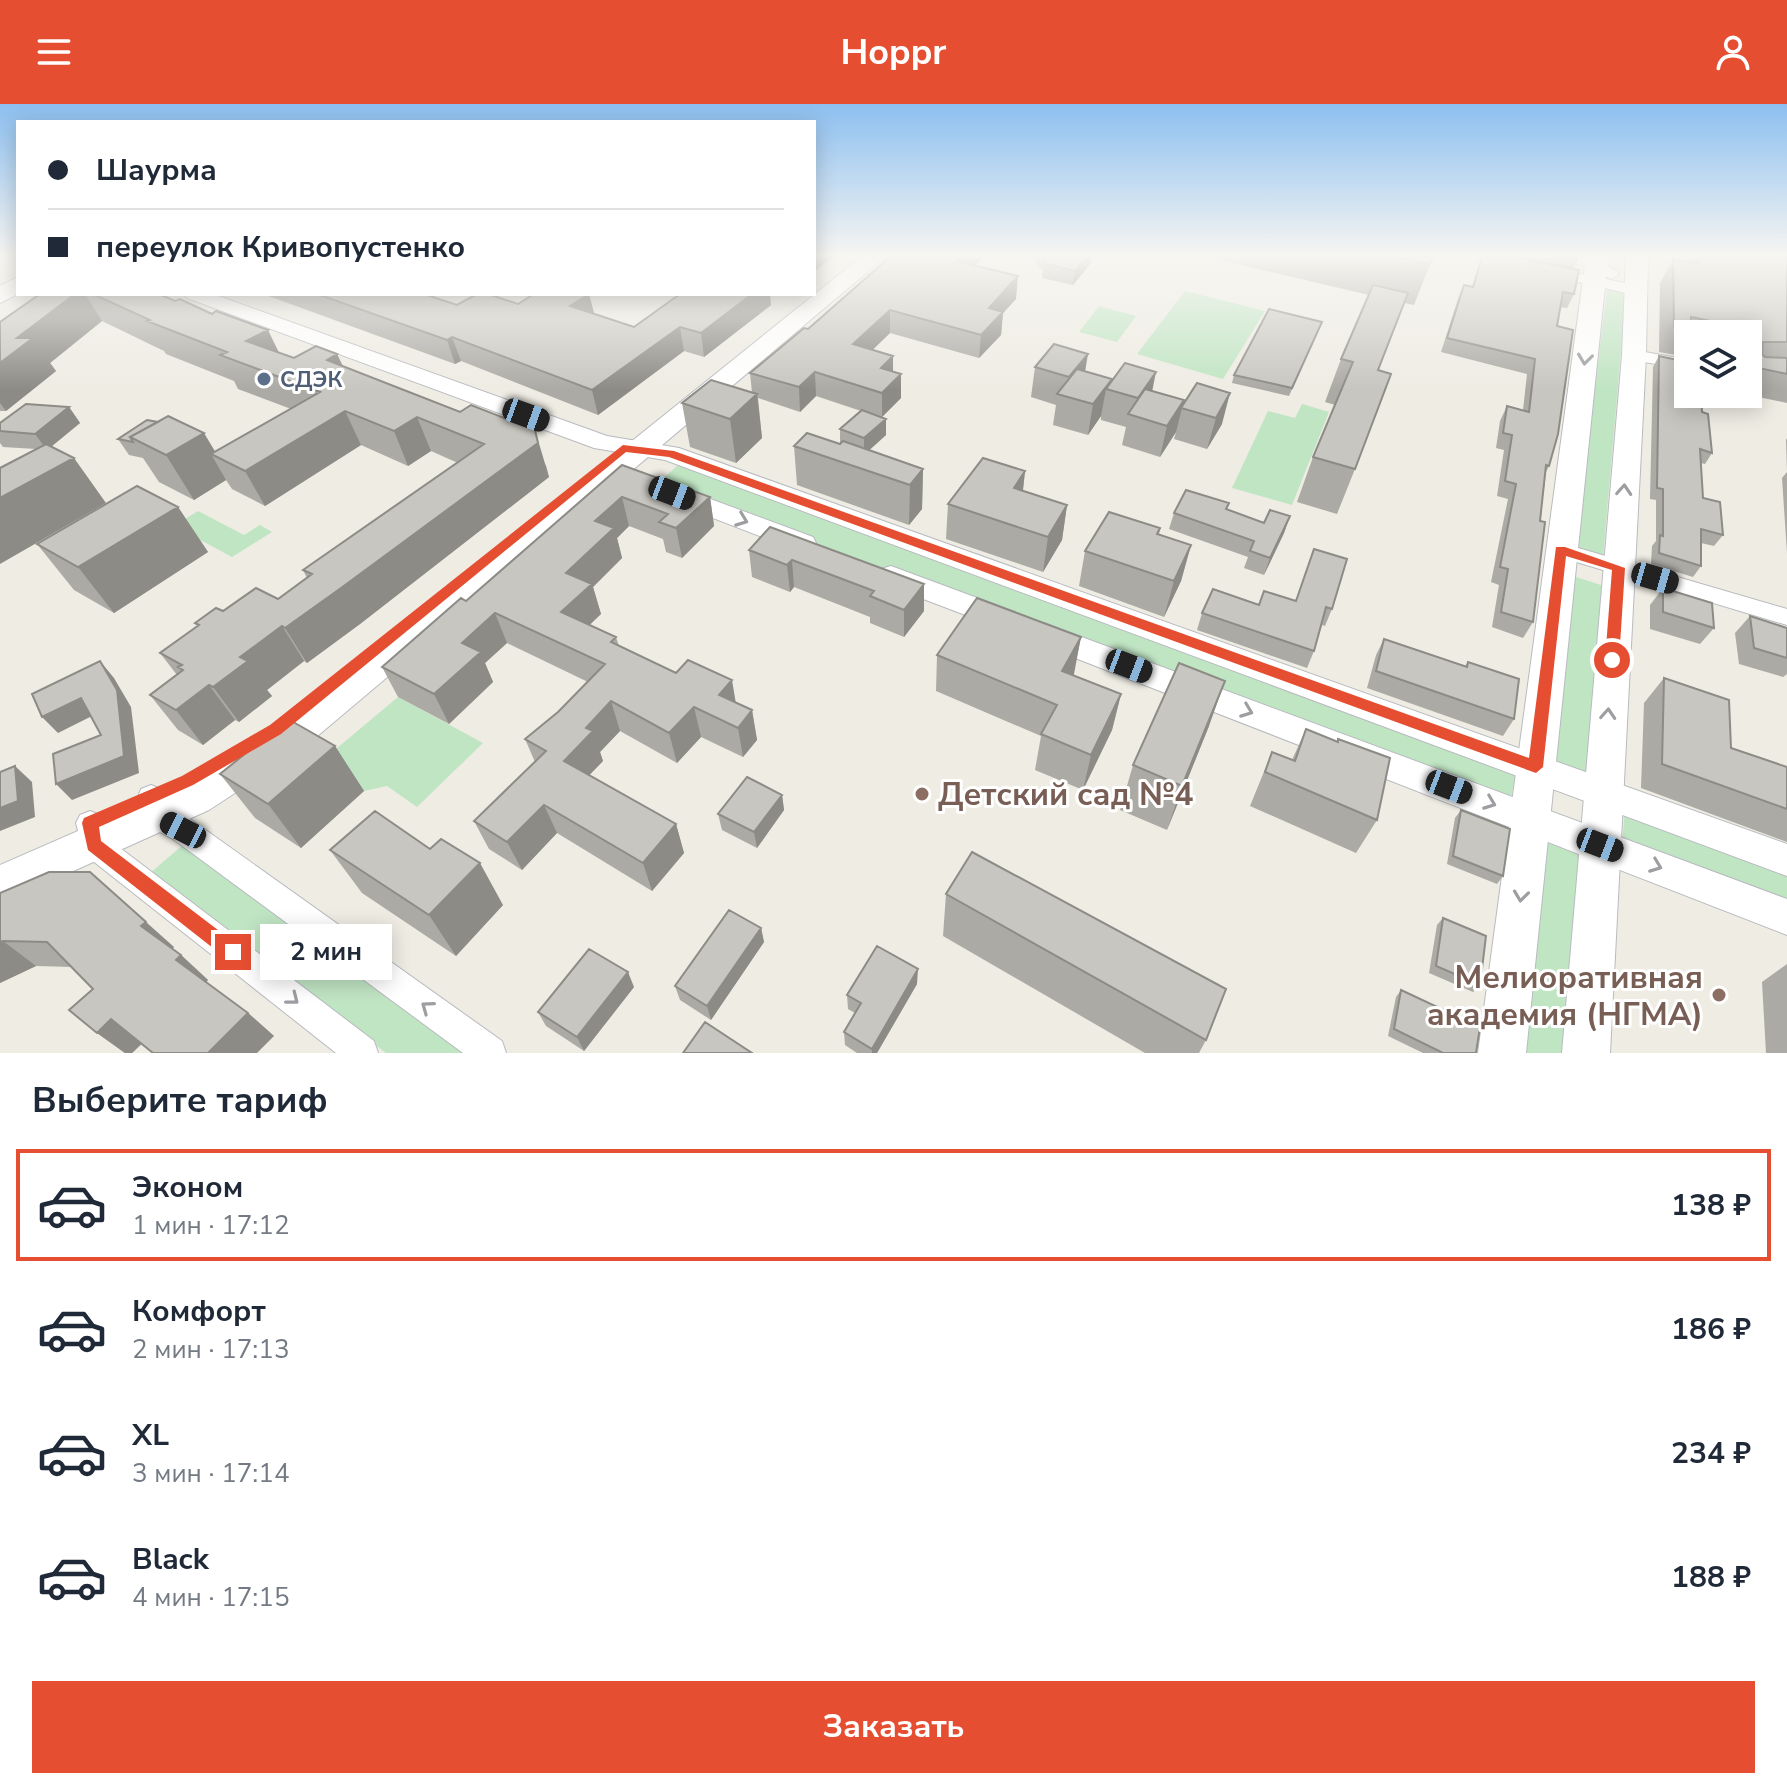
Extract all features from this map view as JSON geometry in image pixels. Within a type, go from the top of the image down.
[{"type":"main road","points":[[630,461],[812,301]]},
{"type":"main road","points":[[0,885],[92,834],[246,768],[289,738],[821,301]]},
{"type":"main road","points":[[1502,1053],[1592,301]]},
{"type":"main road","points":[[1586,1053],[1634,355],[1635,301]]},
{"type":"main road","points":[[0,861],[92,834]]},
{"type":"street","points":[[213,301],[630,461],[836,555]]},
{"type":"street","points":[[1634,355],[1674,362]]},
{"type":"street","points":[[630,461],[670,453],[1787,860]]},
{"type":"street","points":[[1561,550],[1787,617]]},
{"type":"street","points":[[865,566],[1787,917]]},
{"type":"street","points":[[154,807],[490,1053]]},
{"type":"street","points":[[92,834],[362,1053]]},
{"type":"green space","points":[[1177,301],[1226,301],[1265,311],[1223,379],[1137,354]]},
{"type":"green space","points":[[1605,301],[1625,301],[1603,558],[1576,550]]},
{"type":"green space","points":[[1099,306],[1136,316],[1117,342],[1079,332]]},
{"type":"green space","points":[[1302,404],[1329,412],[1292,505],[1232,488],[1268,411],[1295,418]]},
{"type":"green space","points":[[678,465],[1518,764],[1509,807],[658,483]]},
{"type":"green space","points":[[198,511],[244,535],[260,525],[272,532],[232,557],[174,526]]},
{"type":"green space","points":[[1573,576],[1604,586],[1586,776],[1549,762]]},
{"type":"green space","points":[[398,697],[483,743],[417,807],[387,786],[364,791],[318,764]]},
{"type":"green space","points":[[1625,805],[1787,866],[1787,912],[1622,848]]},
{"type":"green space","points":[[1539,835],[1589,855],[1574,1053],[1513,1053]]},
{"type":"green space","points":[[184,844],[468,1053],[386,1053],[149,874]]},
{"type":"building","points":[[30,301],[65,301],[17,338],[33,338],[0,363],[0,322]]},
{"type":"building","points":[[109,301],[185,301],[212,314],[216,311],[268,330],[246,341],[294,358],[316,346],[337,354],[327,360],[460,412],[471,405],[535,430],[538,443],[341,588],[285,628],[282,626],[240,657],[248,661],[176,710],[150,695],[183,670],[178,667],[182,665],[160,653],[199,625],[195,623],[216,608],[223,611],[256,588],[278,599],[312,574],[303,570],[484,444],[417,417],[394,431],[345,411],[245,471],[211,454],[320,392],[220,355],[227,352],[147,321],[150,320]]},
{"type":"building","points":[[338,301],[446,301],[457,305],[464,301],[518,304],[522,301],[577,301],[570,306],[634,327],[670,301],[742,301],[701,333],[680,327],[592,390],[452,337],[447,340]]},
{"type":"building","points":[[840,301],[995,301],[989,308],[1003,312],[981,335],[890,310],[853,344],[893,356],[881,368],[901,374],[882,393],[815,372],[799,387],[750,373],[804,328],[808,329]]},
{"type":"building","points":[[1366,301],[1405,301],[1378,370],[1391,374],[1355,469],[1313,457],[1353,362],[1341,359]]},
{"type":"building","points":[[1459,301],[1561,301],[1557,326],[1573,330],[1558,434],[1549,466],[1546,465],[1540,521],[1545,522],[1533,622],[1501,612],[1508,569],[1500,567],[1516,484],[1505,481],[1512,435],[1503,433],[1507,406],[1529,412],[1535,359],[1447,338]]},
{"type":"building","points":[[1674,301],[1787,301],[1787,342],[1763,342],[1762,354],[1762,320],[1691,317],[1691,320],[1674,320],[1674,327]]},
{"type":"building","points":[[1269,309],[1322,322],[1292,388],[1234,375]]},
{"type":"building","points":[[1054,344],[1088,354],[1069,377],[1035,367]]},
{"type":"building","points":[[1762,354],[1765,357],[1787,358],[1787,374],[1762,369]]},
{"type":"building","points":[[1659,356],[1674,359],[1674,408],[1702,408],[1702,412],[1708,414],[1712,453],[1700,449],[1703,498],[1720,502],[1723,535],[1701,529],[1701,566],[1659,553],[1660,535],[1663,536],[1663,489],[1657,488]]},
{"type":"building","points":[[1125,363],[1156,372],[1138,398],[1106,389]]},
{"type":"building","points":[[1077,369],[1112,379],[1093,404],[1057,394]]},
{"type":"building","points":[[711,380],[757,394],[730,419],[682,403]]},
{"type":"building","points":[[1197,383],[1230,393],[1216,418],[1181,408]]},
{"type":"building","points":[[1145,389],[1184,400],[1167,426],[1128,414]]},
{"type":"building","points":[[26,404],[69,407],[35,434],[0,431],[0,423]]},
{"type":"building","points":[[862,410],[886,419],[864,438],[840,429]]},
{"type":"building","points":[[168,416],[204,433],[166,455],[130,437]]},
{"type":"building","points":[[147,420],[158,422],[130,437],[133,442],[118,439]]},
{"type":"building","points":[[807,433],[840,444],[843,441],[923,469],[910,485],[794,446]]},
{"type":"building","points":[[46,444],[74,458],[0,498],[0,468]]},
{"type":"building","points":[[983,458],[1025,471],[1014,488],[1067,505],[1048,537],[948,504]]},
{"type":"building","points":[[622,465],[710,497],[676,528],[659,522],[668,514],[622,497],[595,521],[614,528],[566,573],[592,584],[561,612],[616,637],[611,642],[676,673],[688,660],[732,680],[719,695],[752,710],[738,728],[694,707],[669,733],[611,701],[586,728],[593,731],[564,761],[676,824],[643,863],[544,805],[507,842],[474,821],[546,751],[525,739],[558,712],[605,664],[495,613],[462,643],[481,652],[434,694],[382,667],[461,598],[466,601]]},
{"type":"building","points":[[137,486],[178,507],[78,567],[37,544]]},
{"type":"building","points":[[1186,490],[1229,503],[1226,509],[1264,523],[1270,510],[1290,516],[1270,558],[1250,551],[1254,541],[1174,513]]},
{"type":"building","points":[[1109,512],[1160,528],[1157,534],[1191,545],[1174,581],[1085,551]]},
{"type":"building","points":[[770,527],[924,584],[904,610],[870,596],[874,591],[792,560],[787,565],[749,550]]},
{"type":"building","points":[[1314,549],[1347,559],[1332,609],[1326,607],[1314,651],[1202,613],[1213,589],[1259,605],[1264,591],[1296,601]]},
{"type":"building","points":[[1663,588],[1712,603],[1714,628],[1663,612]]},
{"type":"building","points":[[977,598],[1081,637],[1062,671],[1121,694],[1091,755],[1041,734],[1057,705],[937,655]]},
{"type":"building","points":[[1750,616],[1787,628],[1787,658],[1754,648]]},
{"type":"building","points":[[1384,639],[1467,667],[1468,662],[1519,679],[1514,719],[1376,671]]},
{"type":"building","points":[[100,661],[117,690],[124,756],[56,784],[53,754],[101,735],[81,698],[42,717],[32,694]]},
{"type":"building","points":[[1179,663],[1225,681],[1182,786],[1133,765]]},
{"type":"building","points":[[1664,678],[1729,700],[1731,748],[1787,767],[1787,809],[1662,764]]},
{"type":"building","points":[[288,719],[335,746],[268,804],[220,774]]},
{"type":"building","points":[[1306,729],[1390,758],[1377,820],[1265,772],[1272,752],[1295,761]]},
{"type":"building","points":[[15,766],[18,801],[0,808],[0,772]]},
{"type":"building","points":[[747,777],[782,795],[754,832],[718,814]]},
{"type":"building","points":[[1461,810],[1510,829],[1503,876],[1453,856]]},
{"type":"building","points":[[375,811],[430,849],[441,839],[480,863],[429,915],[330,850]]},
{"type":"building","points":[[972,852],[1226,989],[1206,1040],[946,894]]},
{"type":"building","points":[[49,872],[90,872],[146,922],[141,926],[181,955],[176,960],[248,1013],[208,1053],[153,1053],[111,1019],[97,1033],[69,1010],[93,989],[47,942],[0,942],[0,893]]},
{"type":"building","points":[[729,910],[761,928],[707,1006],[675,986]]},
{"type":"building","points":[[1443,918],[1486,936],[1480,985],[1436,966]]},
{"type":"building","points":[[877,946],[918,969],[872,1049],[844,1032],[861,1003],[847,995]]},
{"type":"building","points":[[589,949],[628,972],[577,1037],[538,1012]]},
{"type":"building","points":[[1401,990],[1480,1027],[1476,1053],[1443,1053],[1394,1029]]},
{"type":"building","points":[[705,1022],[752,1053],[683,1053]]},
{"type":"place","name":"СДЭК","points":[[264,379]]},
{"type":"place","name":"Детский сад №4","points":[[922,794]]},
{"type":"place","name":"Мелиоративная академия (НГМА)","points":[[1719,995]]},
{"type":"route","points":[[233,952],[94,845],[90,823],[188,780],[276,729],[623,449],[670,453],[1536,767],[1561,550],[1618,568],[1612,660]]}]
